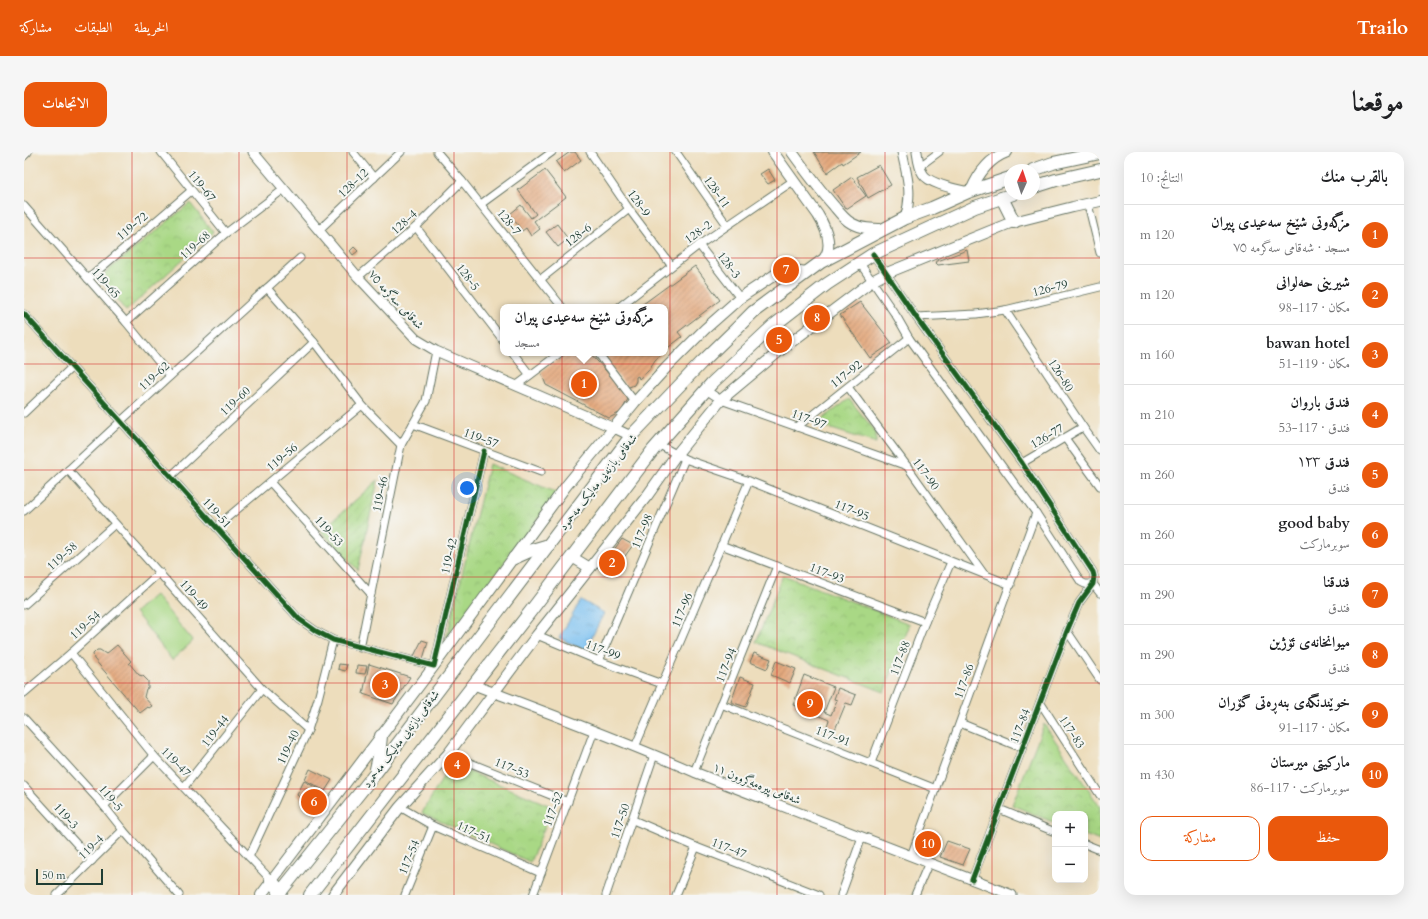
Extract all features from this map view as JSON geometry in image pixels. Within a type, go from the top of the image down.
[{"type":"highway","points":[[1040,168],[1053,163],[1100,153]]},
{"type":"highway","points":[[1040,185],[1100,170]]},
{"type":"highway","name":"شەقامی بازنەیی مەلیک مەحمود","points":[[279,893],[374,775],[631,436],[701,363],[753,312],[821,262],[905,218],[969,192],[1004,180]]},
{"type":"highway","name":"شەقامی بازنەیی مەلیک مەحمود","points":[[310,895],[474,685],[658,444],[706,390],[773,326],[827,284],[859,262],[873,254],[975,208],[1002,198]]},
{"type":"highway","points":[[1002,198],[1014,222]]},
{"type":"highway","points":[[514,558],[532,550],[549,545]]},
{"type":"highway","points":[[374,775],[379,756],[381,736]]},
{"type":"highway","points":[[272,880],[279,893]]},
{"type":"main road","points":[[773,152],[818,215],[826,231],[828,248],[826,255],[821,262]]},
{"type":"main road","points":[[792,152],[820,189],[852,224],[868,229],[884,228]]},
{"type":"main road","points":[[969,192],[978,175],[989,162],[1007,152]]},
{"type":"main road","points":[[333,895],[400,807],[448,754],[537,635],[647,496],[680,457],[721,400],[782,349],[872,281],[887,273],[1014,222],[1100,201]]},
{"type":"main road","points":[[261,895],[434,666],[566,486],[635,402],[705,329],[740,298],[779,272],[790,270],[808,272]]},
{"type":"main road","points":[[572,556],[590,568]]},
{"type":"street","points":[[24,156],[28,152]]},
{"type":"street","name":"119-67","points":[[161,152],[226,233]]},
{"type":"street","name":"شەقامی سەگرمە ٧٥","points":[[253,152],[358,277],[416,339],[436,351],[631,436]]},
{"type":"street","points":[[353,152],[374,178]]},
{"type":"street","name":"128-12","points":[[319,230],[401,152]]},
{"type":"street","name":"128-7","points":[[437,152],[481,204],[560,304]]},
{"type":"street","points":[[481,204],[552,152]]},
{"type":"street","name":"128-9","points":[[590,152],[629,209],[671,265]]},
{"type":"street","name":"128-11","points":[[676,152],[727,225]]},
{"type":"street","points":[[902,152],[910,192],[909,204],[905,218]]},
{"type":"street","points":[[917,152],[922,173],[927,178],[951,188],[969,192]]},
{"type":"street","points":[[920,166],[939,152]]},
{"type":"street","name":"128-4","points":[[358,277],[416,227],[462,181]]},
{"type":"street","name":"128-2","points":[[623,304],[671,265],[793,181]]},
{"type":"street","name":"119-68","points":[[126,322],[226,233],[284,189]]},
{"type":"street","name":"119-72","points":[[88,279],[191,191]]},
{"type":"street","points":[[1088,204],[1100,253]]},
{"type":"street","name":"119-65","points":[[24,206],[126,322],[170,376]]},
{"type":"street","name":"128-6","points":[[541,279],[629,209]]},
{"type":"street","name":"128-5","points":[[416,227],[500,336]]},
{"type":"street","name":"128-3","points":[[699,245],[740,298]]},
{"type":"street","points":[[873,254],[916,317],[1022,464],[1093,572],[1093,584],[1100,593]]},
{"type":"street","name":"119-62","points":[[24,511],[120,421],[300,258]]},
{"type":"street","points":[[859,262],[909,338],[1036,513],[1081,582],[1085,584],[1093,584]]},
{"type":"street","name":"126-79","points":[[916,317],[976,314],[1005,310],[1100,287]]},
{"type":"street","points":[[267,288],[314,342],[362,405],[401,445]]},
{"type":"street","name":"126-80","points":[[1005,310],[1100,451]]},
{"type":"street","name":"119-51","points":[[24,314],[299,619],[316,631],[333,640],[434,666]]},
{"type":"street","name":"117-92","points":[[797,427],[909,338]]},
{"type":"street","name":"119-60","points":[[171,476],[314,342]]},
{"type":"street","name":"119-46","points":[[360,648],[401,445],[426,401],[436,351]]},
{"type":"street","points":[[515,356],[530,376]]},
{"type":"street","points":[[517,385],[556,356]]},
{"type":"street","points":[[600,356],[635,402]]},
{"type":"street","points":[[24,413],[72,367]]},
{"type":"street","name":"117-90","points":[[848,387],[907,466],[984,575]]},
{"type":"street","name":"117-97","points":[[706,390],[721,400],[907,466]]},
{"type":"street","name":"119-56","points":[[216,527],[362,405]]},
{"type":"street","name":"119-57","points":[[413,424],[541,472]]},
{"type":"street","name":"126-77","points":[[1022,464],[1083,427]]},
{"type":"street","points":[[1065,438],[1100,486]]},
{"type":"street","points":[[658,444],[680,457]]},
{"type":"street","name":"119-42","points":[[434,666],[484,450]]},
{"type":"street","name":"117-95","points":[[680,457],[749,481],[1011,585]]},
{"type":"street","name":"117-98","points":[[599,661],[680,457]]},
{"type":"street","name":"119-49","points":[[68,470],[115,524],[160,572],[262,690],[308,730]]},
{"type":"street","name":"117-96","points":[[635,747],[749,481]]},
{"type":"street","name":"119-53","points":[[270,482],[371,594]]},
{"type":"street","name":"117-86","points":[[912,856],[1036,513]]},
{"type":"street","name":"119-58","points":[[24,605],[115,524]]},
{"type":"street","name":"117-93","points":[[721,545],[925,622]]},
{"type":"street","name":"117-88","points":[[870,763],[925,622],[951,562]]},
{"type":"street","name":"117-94","points":[[694,772],[777,566]]},
{"type":"street","name":"119-54","points":[[24,693],[71,653],[160,572]]},
{"type":"street","name":"117-84","points":[[972,880],[1066,632],[1079,603],[1093,584]]},
{"type":"street","points":[[1066,632],[1100,680]]},
{"type":"street","name":"117-99","points":[[537,635],[599,661],[662,684]]},
{"type":"street","name":"119-40","points":[[249,857],[308,730],[318,699],[333,640]]},
{"type":"street","name":"119-47","points":[[71,653],[154,756],[272,880]]},
{"type":"street","name":"شەقامی پیرەمەگروون ١١","points":[[474,685],[1012,895]]},
{"type":"street","name":"119-44","points":[[184,787],[262,690]]},
{"type":"street","name":"117-83","points":[[1040,702],[1100,795]]},
{"type":"street","name":"117-91","points":[[722,704],[936,789]]},
{"type":"street","name":"119-5","points":[[24,719],[104,806],[179,895]]},
{"type":"street","points":[[960,723],[1022,748]]},
{"type":"street","name":"117-52","points":[[533,895],[594,731]]},
{"type":"street","name":"117-53","points":[[448,754],[568,802]]},
{"type":"street","name":"117-50","points":[[606,895],[654,754]]},
{"type":"street","points":[[104,806],[154,756]]},
{"type":"street","name":"119-3","points":[[24,786],[92,861]]},
{"type":"street","name":"117-51","points":[[400,807],[433,826],[541,873]]},
{"type":"street","points":[[999,809],[1052,831]]},
{"type":"street","name":"117-47","points":[[632,820],[696,847],[819,895]]},
{"type":"street","name":"117-54","points":[[406,895],[433,826]]},
{"type":"street","name":"119-4","points":[[57,895],[123,830]]},
{"type":"street","points":[[840,895],[862,837]]},
{"type":"street","points":[[1088,845],[1100,850]]},
{"type":"street","points":[[676,895],[696,847]]},
{"type":"street","points":[[915,895],[929,862]]},
{"type":"green space","points":[[190,203],[213,232],[126,311],[99,278]]},
{"type":"green space","points":[[849,399],[876,432],[876,443],[816,424]]},
{"type":"green space","points":[[489,464],[557,493],[446,640]]},
{"type":"green space","points":[[378,480],[358,570],[321,531]]},
{"type":"green space","points":[[783,575],[910,624],[884,692],[756,642]]},
{"type":"green space","points":[[155,595],[193,641],[172,660],[135,612]]},
{"type":"green space","points":[[1044,724],[1100,807],[1100,841],[1088,836],[1088,811],[1052,811],[1052,822],[1012,805]]},
{"type":"green space","points":[[451,764],[553,807],[530,862],[422,813]]},
{"type":"water","points":[[581,600],[604,613],[585,651],[559,638]]},
{"type":"building","points":[[570,152],[575,152],[581,160],[564,173],[556,162]]},
{"type":"building","points":[[814,152],[861,152],[843,164],[842,162],[827,173]]},
{"type":"building","points":[[879,165],[891,185],[868,198],[857,177]]},
{"type":"building","points":[[768,169],[775,180],[768,184],[760,174]]},
{"type":"building","points":[[545,170],[566,197],[534,221],[540,229],[531,236],[526,228],[522,231],[510,214],[521,205],[531,218],[536,214],[518,190]]},
{"type":"building","points":[[852,177],[866,196],[846,209],[833,190]]},
{"type":"building","points":[[557,224],[568,239],[558,247],[546,232]]},
{"type":"building","points":[[354,247],[358,251],[353,255],[350,251]]},
{"type":"building","points":[[967,250],[969,261],[938,265],[935,262]]},
{"type":"building","points":[[695,266],[720,300],[678,332],[682,337],[668,348],[668,304],[643,304]]},
{"type":"building","points":[[860,302],[892,343],[870,358],[840,315]]},
{"type":"building","points":[[562,356],[593,356],[629,397],[621,412],[609,418],[546,385],[541,372]]},
{"type":"building","points":[[601,356],[660,356],[648,371],[639,379],[638,376],[636,377],[634,385],[629,387],[626,386]]},
{"type":"building","points":[[622,539],[633,545],[612,574],[601,567]]},
{"type":"building","points":[[422,640],[428,642],[423,659],[414,656]]},
{"type":"building","points":[[117,645],[131,661],[129,663],[139,675],[143,676],[148,681],[148,688],[146,689],[144,697],[152,706],[140,713],[94,659],[93,654],[97,650],[100,650],[106,654]]},
{"type":"building","points":[[754,653],[771,659],[767,669],[750,662]]},
{"type":"building","points":[[776,661],[796,669],[790,683],[771,675]]},
{"type":"building","points":[[339,664],[347,665],[345,671],[338,669]]},
{"type":"building","points":[[369,664],[410,677],[393,704],[363,694]]},
{"type":"building","points":[[357,665],[367,666],[365,674],[356,673]]},
{"type":"building","points":[[804,675],[834,687],[824,712],[831,715],[837,700],[834,699],[838,688],[856,695],[852,705],[846,703],[834,732],[826,729],[829,720],[793,705]]},
{"type":"building","points":[[740,677],[755,683],[746,707],[731,702]]},
{"type":"building","points":[[310,769],[332,780],[325,791],[305,780]]},
{"type":"building","points":[[304,781],[326,793],[316,810],[297,795]]},
{"type":"building","points":[[947,841],[970,849],[963,865],[940,857]]},
{"type":"cycle path","points":[[873,254],[916,317],[1022,463],[1093,572],[1094,576],[1093,584],[1079,603],[1067,631],[972,880]]},
{"type":"cycle path","points":[[24,314],[299,619],[316,631],[333,640],[434,666],[484,451]]},
{"type":"place","name":"فندقنا","points":[[786,270]]},
{"type":"place","name":"میوانخانەی ئۆژین","points":[[817,318]]},
{"type":"place","name":"فندق ١٢٣","points":[[779,340]]},
{"type":"place","name":"مزگەوتی شێخ سەعیدی پیران","points":[[584,384]]},
{"type":"place","name":"شیرینی ‌حەلوانی","points":[[612,563]]},
{"type":"place","name":"bawan hotel","points":[[385,685]]},
{"type":"place","name":"خوێندنگەی بنەڕەتی گۆران","points":[[810,704]]},
{"type":"place","name":"فندق باروان","points":[[457,765]]},
{"type":"place","name":"good baby","points":[[314,802]]},
{"type":"place","name":"مارکیتی میرستان","points":[[928,844]]}]
